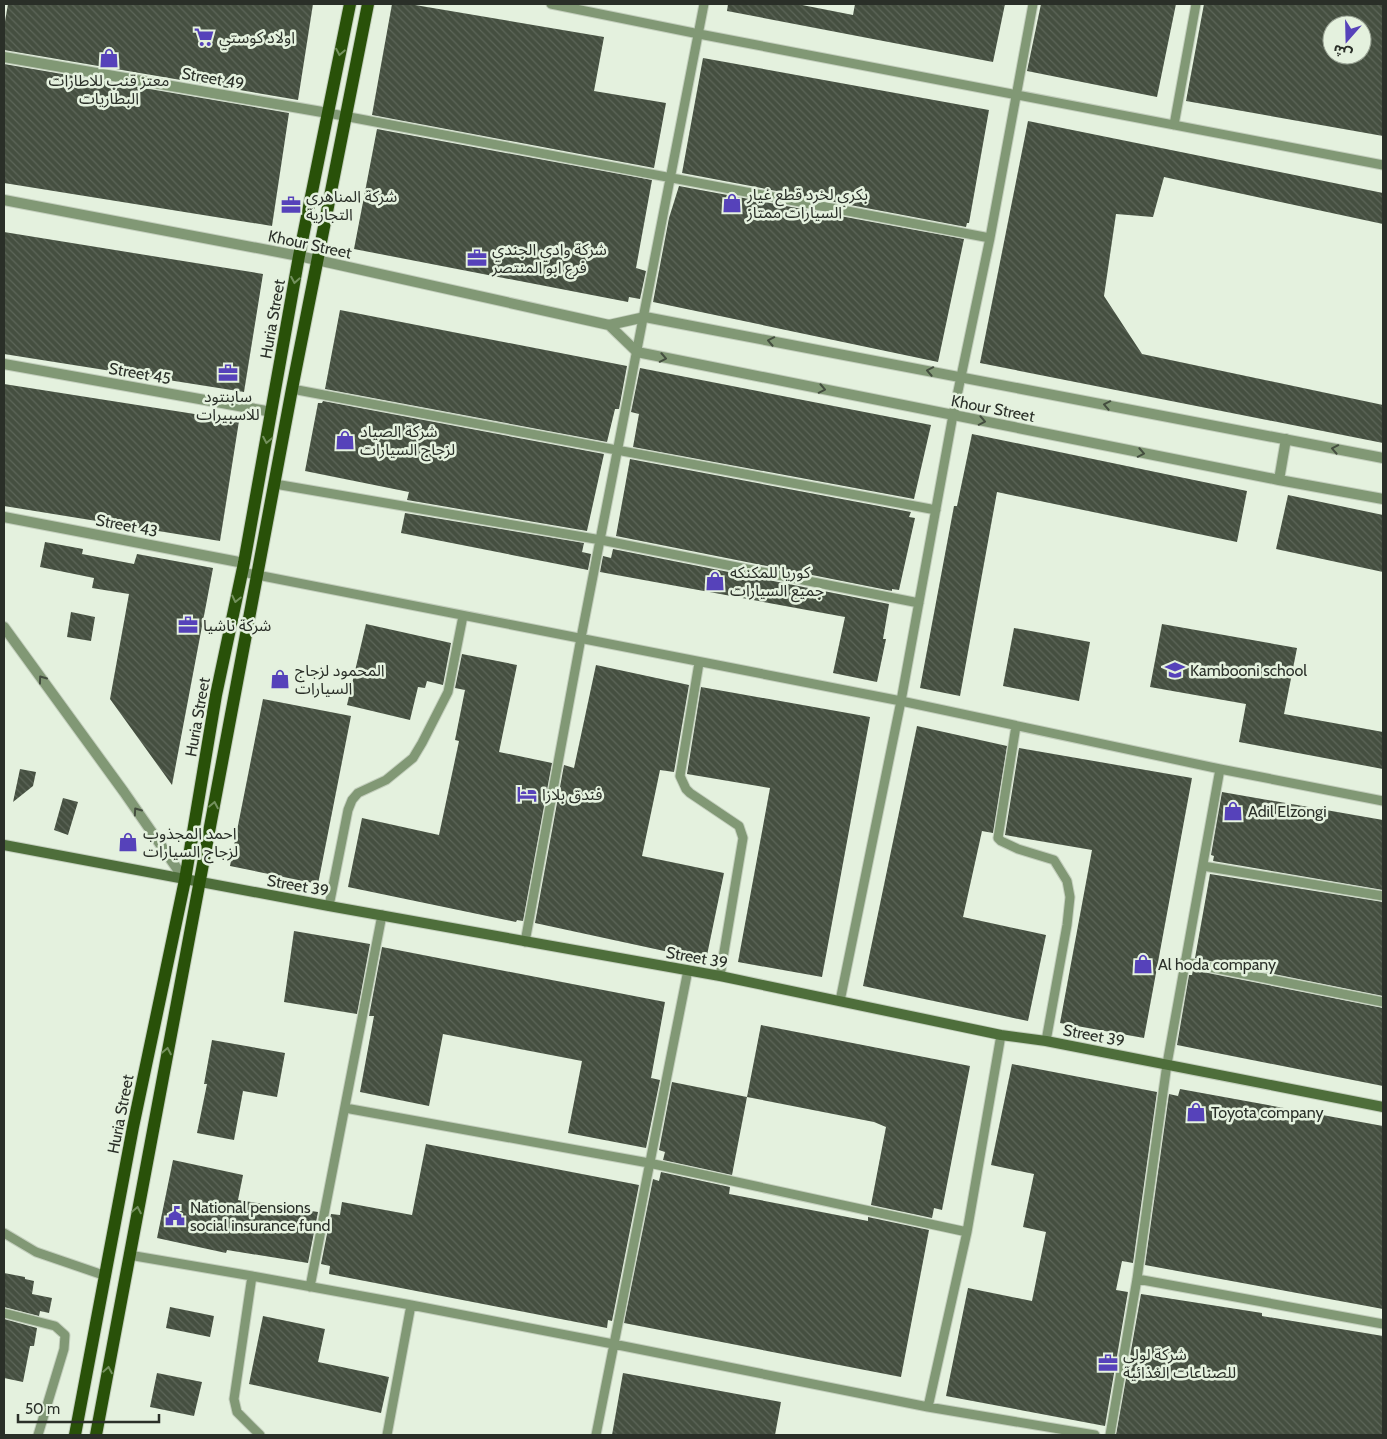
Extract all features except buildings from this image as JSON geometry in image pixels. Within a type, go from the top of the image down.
[{"type":"main road","name":"Huria Street","points":[[75,1435],[133,1126],[185,880],[216,695],[243,567],[300,256],[350,4]]},
{"type":"main road","name":"Huria Street","points":[[96,1435],[292,389],[344,116],[368,4]]},
{"type":"street","name":"Street 49","points":[[4,57],[328,113]]},
{"type":"street","name":"Khour Street","points":[[4,200],[300,256],[608,325],[644,317],[1383,458]]},
{"type":"street","points":[[608,325],[637,352]]},
{"type":"street","name":"Khour Street","points":[[637,352],[1383,499]]},
{"type":"street","name":"Street 45","points":[[4,364],[272,412]]},
{"type":"street","points":[[1279,480],[1286,439]]},
{"type":"street","name":"Street 43","points":[[4,517],[243,567]]},
{"type":"street","points":[[4,627],[124,792],[185,880]]},
{"type":"street","name":"Street 39","points":[[4,845],[185,880],[720,976],[1002,1036],[1046,1041],[1383,1107]]},
{"type":"lane","points":[[551,4],[1383,165]]},
{"type":"lane","points":[[525,942],[581,638],[704,4]]},
{"type":"lane","points":[[840,1001],[902,701],[936,510],[990,238],[1033,4]]},
{"type":"lane","points":[[1174,125],[1196,4]]},
{"type":"lane","points":[[328,113],[990,238]]},
{"type":"lane","points":[[292,389],[936,510]]},
{"type":"lane","points":[[275,484],[601,540],[919,603]]},
{"type":"lane","points":[[243,567],[257,575],[699,663],[902,701],[1383,802]]},
{"type":"lane","points":[[329,906],[348,810],[352,800],[358,793],[391,776],[413,758],[448,692],[463,616]]},
{"type":"lane","points":[[699,663],[680,776],[690,793],[739,826],[743,838],[720,976]]},
{"type":"lane","points":[[1016,726],[998,838],[1000,841],[1018,849],[1054,860],[1068,881],[1070,897],[1046,1041]]},
{"type":"lane","points":[[1110,1435],[1137,1279],[1167,1064],[1220,769]]},
{"type":"lane","points":[[1203,866],[1383,896]]},
{"type":"lane","points":[[310,1287],[382,916]]},
{"type":"lane","points":[[1184,962],[1383,1002]]},
{"type":"lane","points":[[596,1435],[688,970]]},
{"type":"lane","points":[[928,1407],[967,1232],[1002,1036]]},
{"type":"lane","points":[[345,1108],[649,1163],[967,1232]]},
{"type":"lane","points":[[4,1233],[36,1252],[106,1276]]},
{"type":"lane","points":[[129,1255],[411,1305],[928,1407],[1095,1435]]},
{"type":"lane","points":[[252,1276],[234,1399],[238,1412],[260,1435]]},
{"type":"lane","points":[[1137,1279],[1383,1324]]},
{"type":"lane","points":[[386,1435],[411,1305]]},
{"type":"lane","points":[[4,1313],[55,1326],[65,1335],[64,1349],[38,1435]]},
{"type":"place","name":"اولاد كوستي","points":[[204,37]]},
{"type":"place","name":"معتز قنب للاطارات البطاريات","points":[[109,58]]},
{"type":"place","name":"بكري لخرد قطع غيار السيارات ممتاز","points":[[732,203]]},
{"type":"place","name":"شركة المناهري التجارية","points":[[291,205]]},
{"type":"place","name":"شركة وادي الجندي فرع ابو المنتصر","points":[[477,258]]},
{"type":"place","name":"سابنتود للاسبيرات","points":[[228,373]]},
{"type":"place","name":"شركة الصياد لزجاج السيارات","points":[[345,440]]},
{"type":"place","name":"كوريا للمكنكه جميع السيارات","points":[[715,581]]},
{"type":"place","name":"شركة ناشيا","points":[[188,625]]},
{"type":"place","name":"Kambooni school","points":[[1175,670]]},
{"type":"place","name":"المحمود لزجاج السيارات","points":[[280,679]]},
{"type":"place","name":"فندق بلازا","points":[[527,794]]},
{"type":"place","name":"Adil Elzongi","points":[[1233,811]]},
{"type":"place","name":"احمد المجذوب لزجاج السيارات","points":[[128,842]]},
{"type":"place","name":"Al hoda company","points":[[1143,964]]},
{"type":"place","name":"Toyota company","points":[[1196,1112]]},
{"type":"place","name":"National pensions social insurance fund","points":[[175,1216]]},
{"type":"place","name":"شركة لولي للصناعات الغذائية","points":[[1108,1363]]}]
